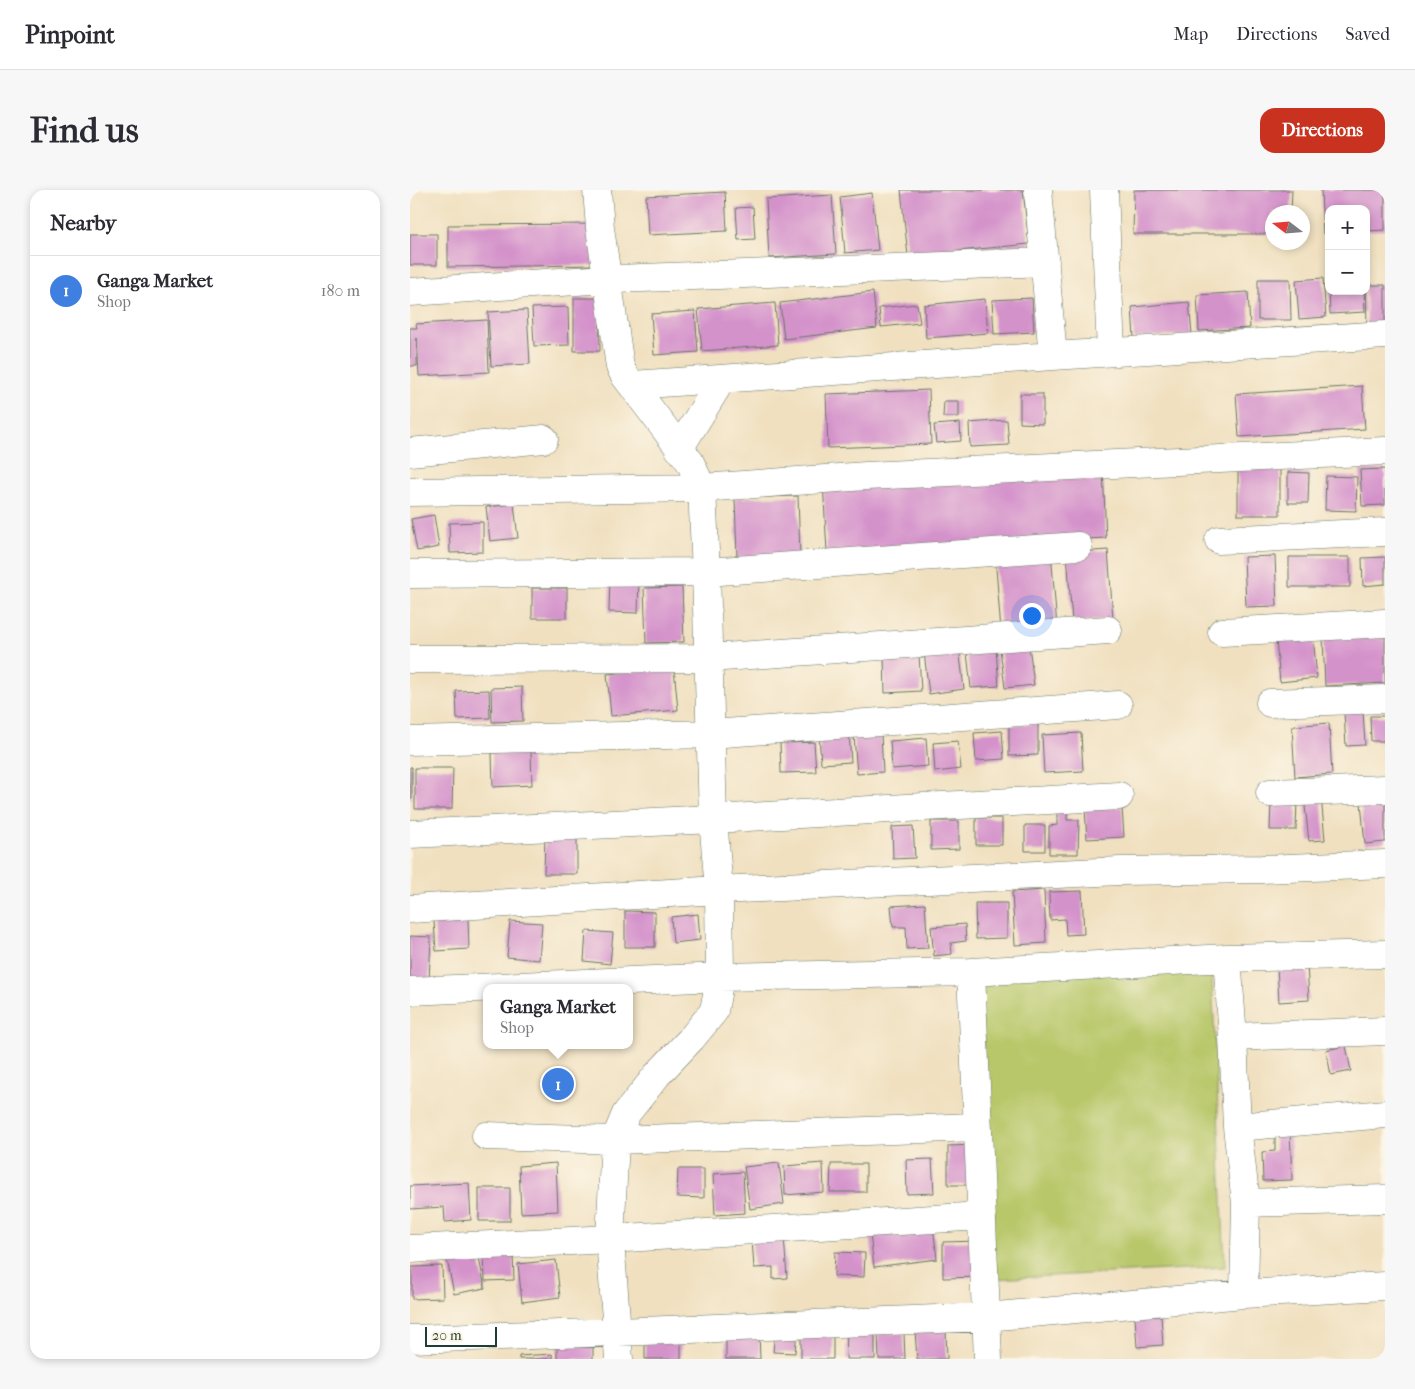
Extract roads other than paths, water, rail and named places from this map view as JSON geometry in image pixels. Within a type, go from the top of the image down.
[{"type":"street","points":[[597,190],[600,228],[620,367],[632,386],[690,462],[702,488],[713,819],[719,890],[720,977],[714,1011],[626,1114],[615,1140],[610,1239],[619,1359]]},
{"type":"street","points":[[1038,190],[1053,356]]},
{"type":"street","points":[[1104,190],[1111,352]]},
{"type":"street","points":[[410,292],[607,280],[1045,262]]},
{"type":"street","points":[[632,386],[1111,352],[1385,335]]},
{"type":"street","points":[[679,448],[722,379]]},
{"type":"street","points":[[410,452],[544,439]]},
{"type":"street","points":[[410,492],[702,488],[866,476],[1385,450]]},
{"type":"street","points":[[1219,540],[1385,532]]},
{"type":"street","points":[[410,574],[706,572],[1078,546]]},
{"type":"street","points":[[1222,632],[1385,623]]},
{"type":"street","points":[[410,659],[709,658],[1108,630]]},
{"type":"street","points":[[1270,703],[1385,699]]},
{"type":"street","points":[[410,741],[710,734],[1118,705]]},
{"type":"street","points":[[1270,793],[1385,789]]},
{"type":"street","points":[[410,834],[1119,796]]},
{"type":"street","points":[[410,909],[719,890],[1120,871],[1262,869],[1385,864]]},
{"type":"street","points":[[553,984],[720,977],[971,972],[1227,958],[1385,954]]},
{"type":"street","points":[[1227,958],[1237,1127],[1246,1203],[1244,1294]]},
{"type":"street","points":[[971,972],[988,1359]]},
{"type":"street","points":[[410,990],[483,987]]},
{"type":"street","points":[[1233,1037],[1385,1031]]},
{"type":"street","points":[[1237,1127],[1385,1114]]},
{"type":"street","points":[[486,1136],[615,1140],[977,1127]]},
{"type":"street","points":[[1246,1203],[1385,1199]]},
{"type":"street","points":[[410,1249],[610,1239],[981,1216]]},
{"type":"street","points":[[410,1339],[986,1317],[1244,1294],[1385,1286]]},
{"type":"place","name":"Ganga Market","points":[[558,1084]]}]
